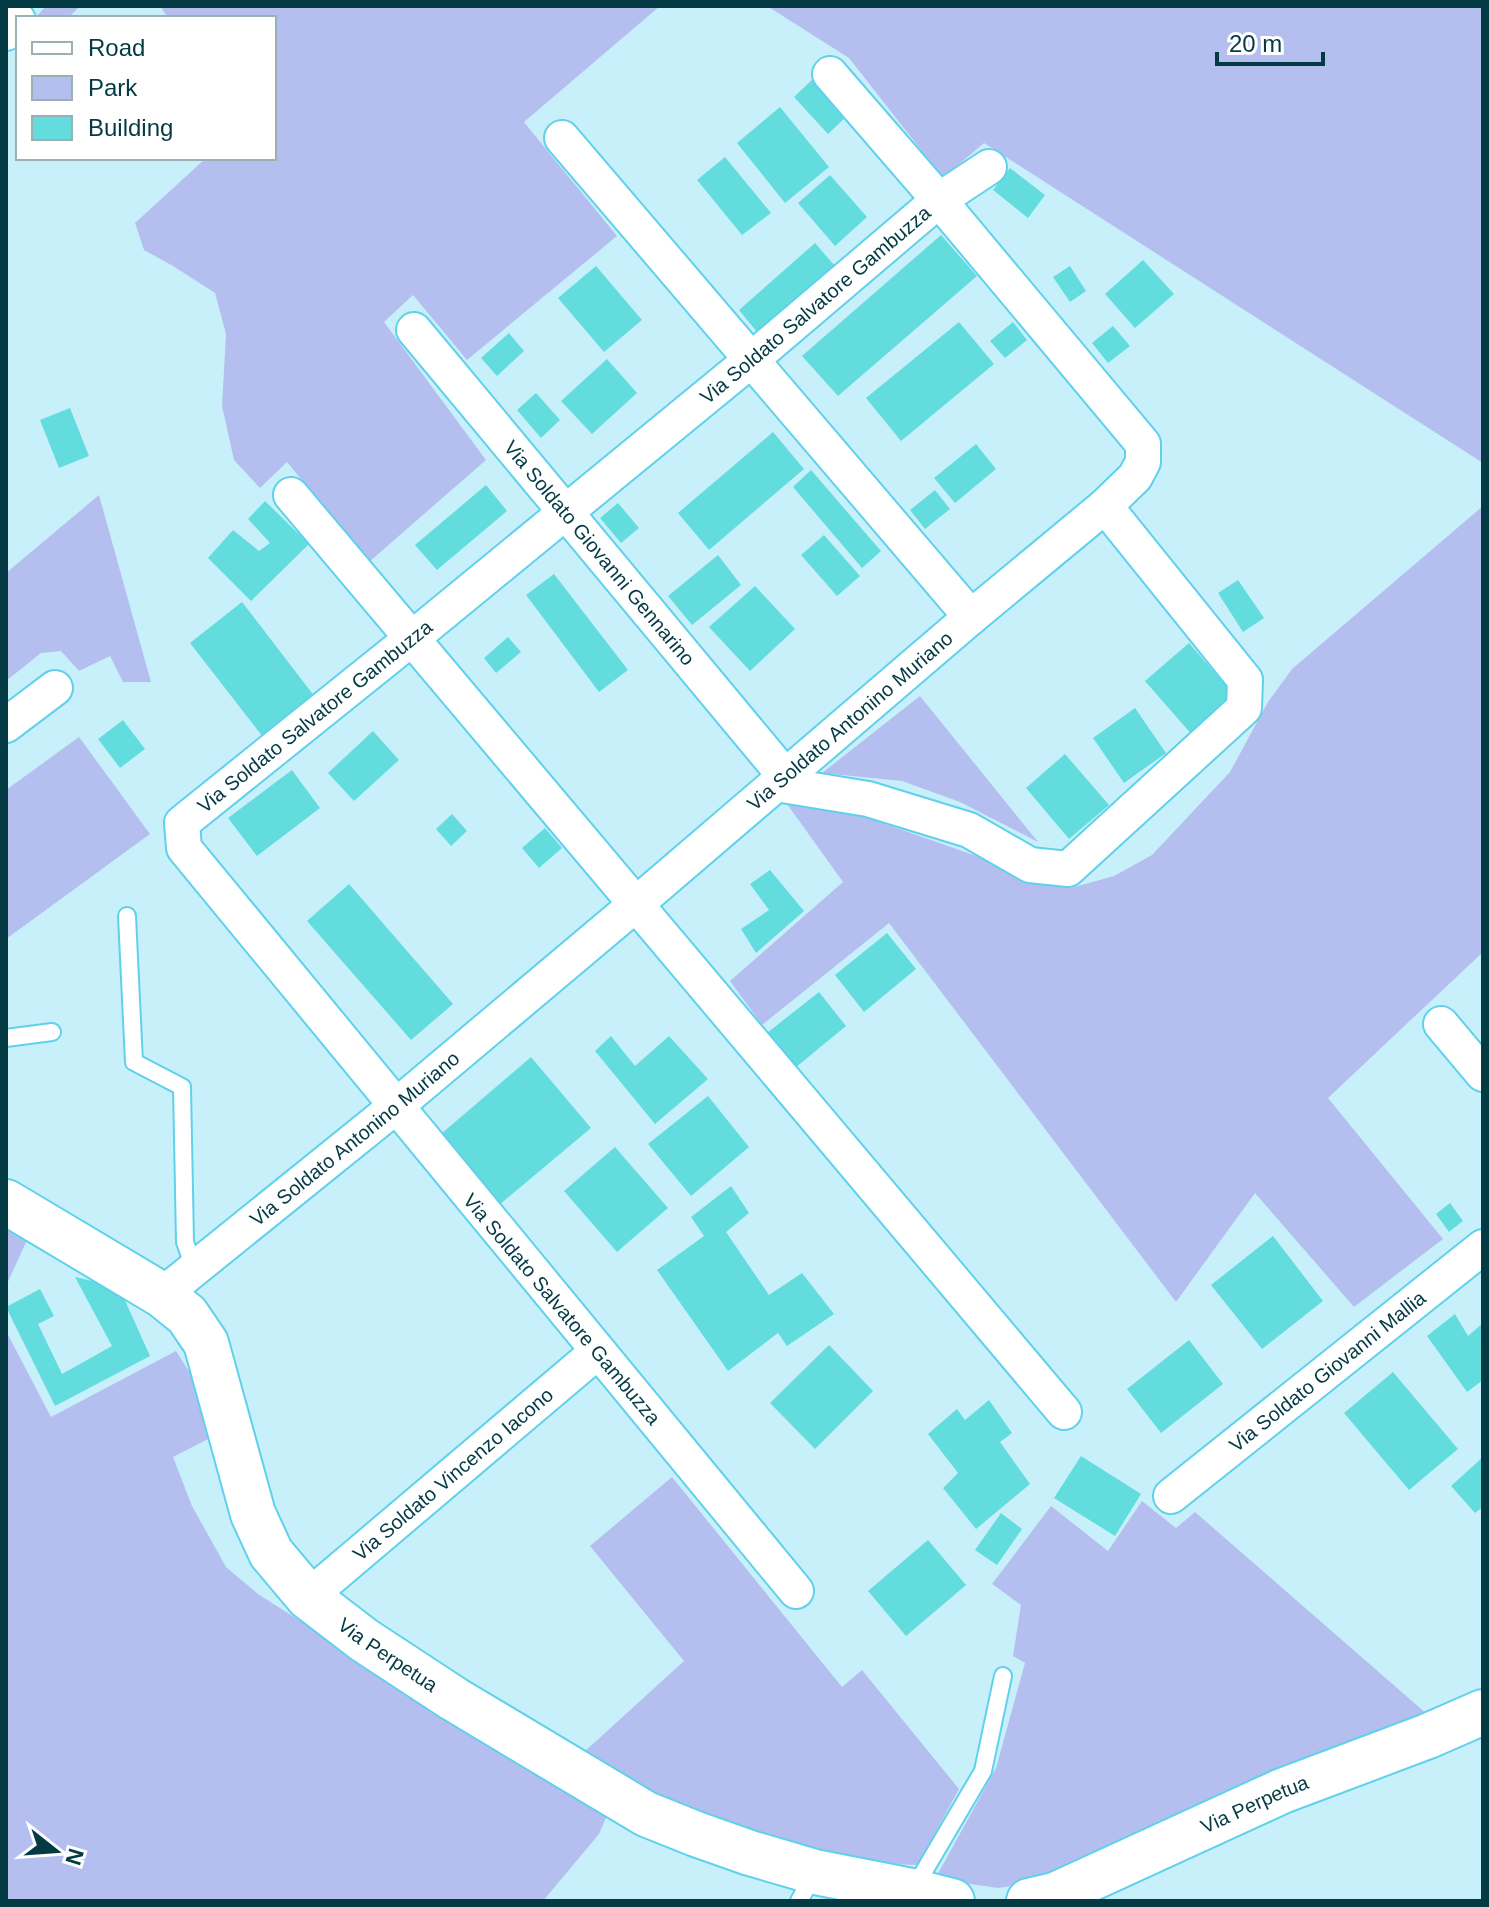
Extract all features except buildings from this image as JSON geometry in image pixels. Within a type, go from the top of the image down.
[{"type":"street","name":"Via Soldato Antonino Muriano","points":[[178,1282],[395,1107],[1105,506],[1135,477],[1143,462],[1143,444],[830,74]]},
{"type":"street","points":[[562,138],[971,617]]},
{"type":"street","name":"Via Soldato Salvatore Gambuzza","points":[[796,1591],[184,848],[182,823],[751,360],[939,200],[989,167]]},
{"type":"street","name":"Via Soldato Giovanni Gennarino","points":[[414,330],[781,780]]},
{"type":"street","points":[[291,495],[1064,1412]]},
{"type":"street","points":[[781,780],[868,799],[969,830],[1030,865],[1068,869],[1244,708],[1245,680],[1105,506]]},
{"type":"street","points":[[6,725],[55,688]]},
{"type":"street","points":[[1441,1024],[1483,1074]]},
{"type":"street","name":"Via Perpetua","points":[[6,1202],[178,1282],[187,1315],[206,1343],[253,1514],[271,1553],[308,1597],[364,1640],[454,1699],[646,1814],[750,1853],[807,1887],[932,1896]]},
{"type":"street","name":"Via Soldato Giovanni Mallia","points":[[1171,1496],[1483,1247]]},
{"type":"street","name":"Via Soldato Vincenzo Iacono","points":[[308,1597],[597,1352]]},
{"type":"street","name":"Via Perpetua","points":[[1029,1901],[1055,1895],[1282,1791],[1483,1712]]},
{"type":"lane","points":[[127,916],[134,1062],[182,1087],[185,1242],[178,1282]]},
{"type":"lane","points":[[6,1038],[52,1032]]},
{"type":"lane","points":[[932,1896],[983,1771],[1003,1676]]},
{"type":"green space","points":[[46,6],[80,6],[70,16],[37,16]]},
{"type":"green space","points":[[160,6],[660,6],[524,122],[617,236],[467,360],[413,295],[384,322],[486,460],[369,562],[287,462],[260,488],[234,460],[222,406],[226,334],[215,293],[144,250],[135,223],[204,160],[276,160],[276,16],[167,16]]},
{"type":"green space","points":[[767,6],[1483,6],[1483,463],[984,143],[943,178],[849,58]]},
{"type":"green space","points":[[99,495],[151,682],[123,682],[110,656],[79,671],[61,651],[41,653],[6,681],[6,573]]},
{"type":"green space","points":[[1483,506],[1483,952],[1328,1098],[1443,1239],[1354,1307],[1255,1193],[1176,1302],[889,923],[762,1025],[730,981],[843,882],[787,804],[851,812],[991,861],[1033,882],[1071,888],[1114,876],[1152,855],[1230,772],[1268,702],[1292,669]]},
{"type":"green space","points":[[920,696],[1038,842],[960,802],[902,781],[822,773]]},
{"type":"green space","points":[[79,737],[150,834],[6,939],[6,790]]},
{"type":"green space","points":[[6,1223],[28,1238],[6,1286]]},
{"type":"green space","points":[[6,1331],[51,1417],[176,1351],[197,1384],[210,1438],[173,1457],[192,1506],[226,1567],[258,1594],[410,1691],[516,1764],[608,1813],[599,1834],[543,1901],[6,1901]]},
{"type":"green space","points":[[672,1477],[842,1687],[862,1670],[959,1789],[918,1865],[853,1863],[667,1803],[583,1753],[684,1661],[590,1546]]},
{"type":"green space","points":[[1142,1501],[1176,1528],[1195,1512],[1428,1715],[1252,1780],[1028,1884],[998,1888],[935,1879],[996,1768],[1025,1663],[1013,1656],[1021,1605],[992,1584],[1051,1506],[1108,1551]]}]
